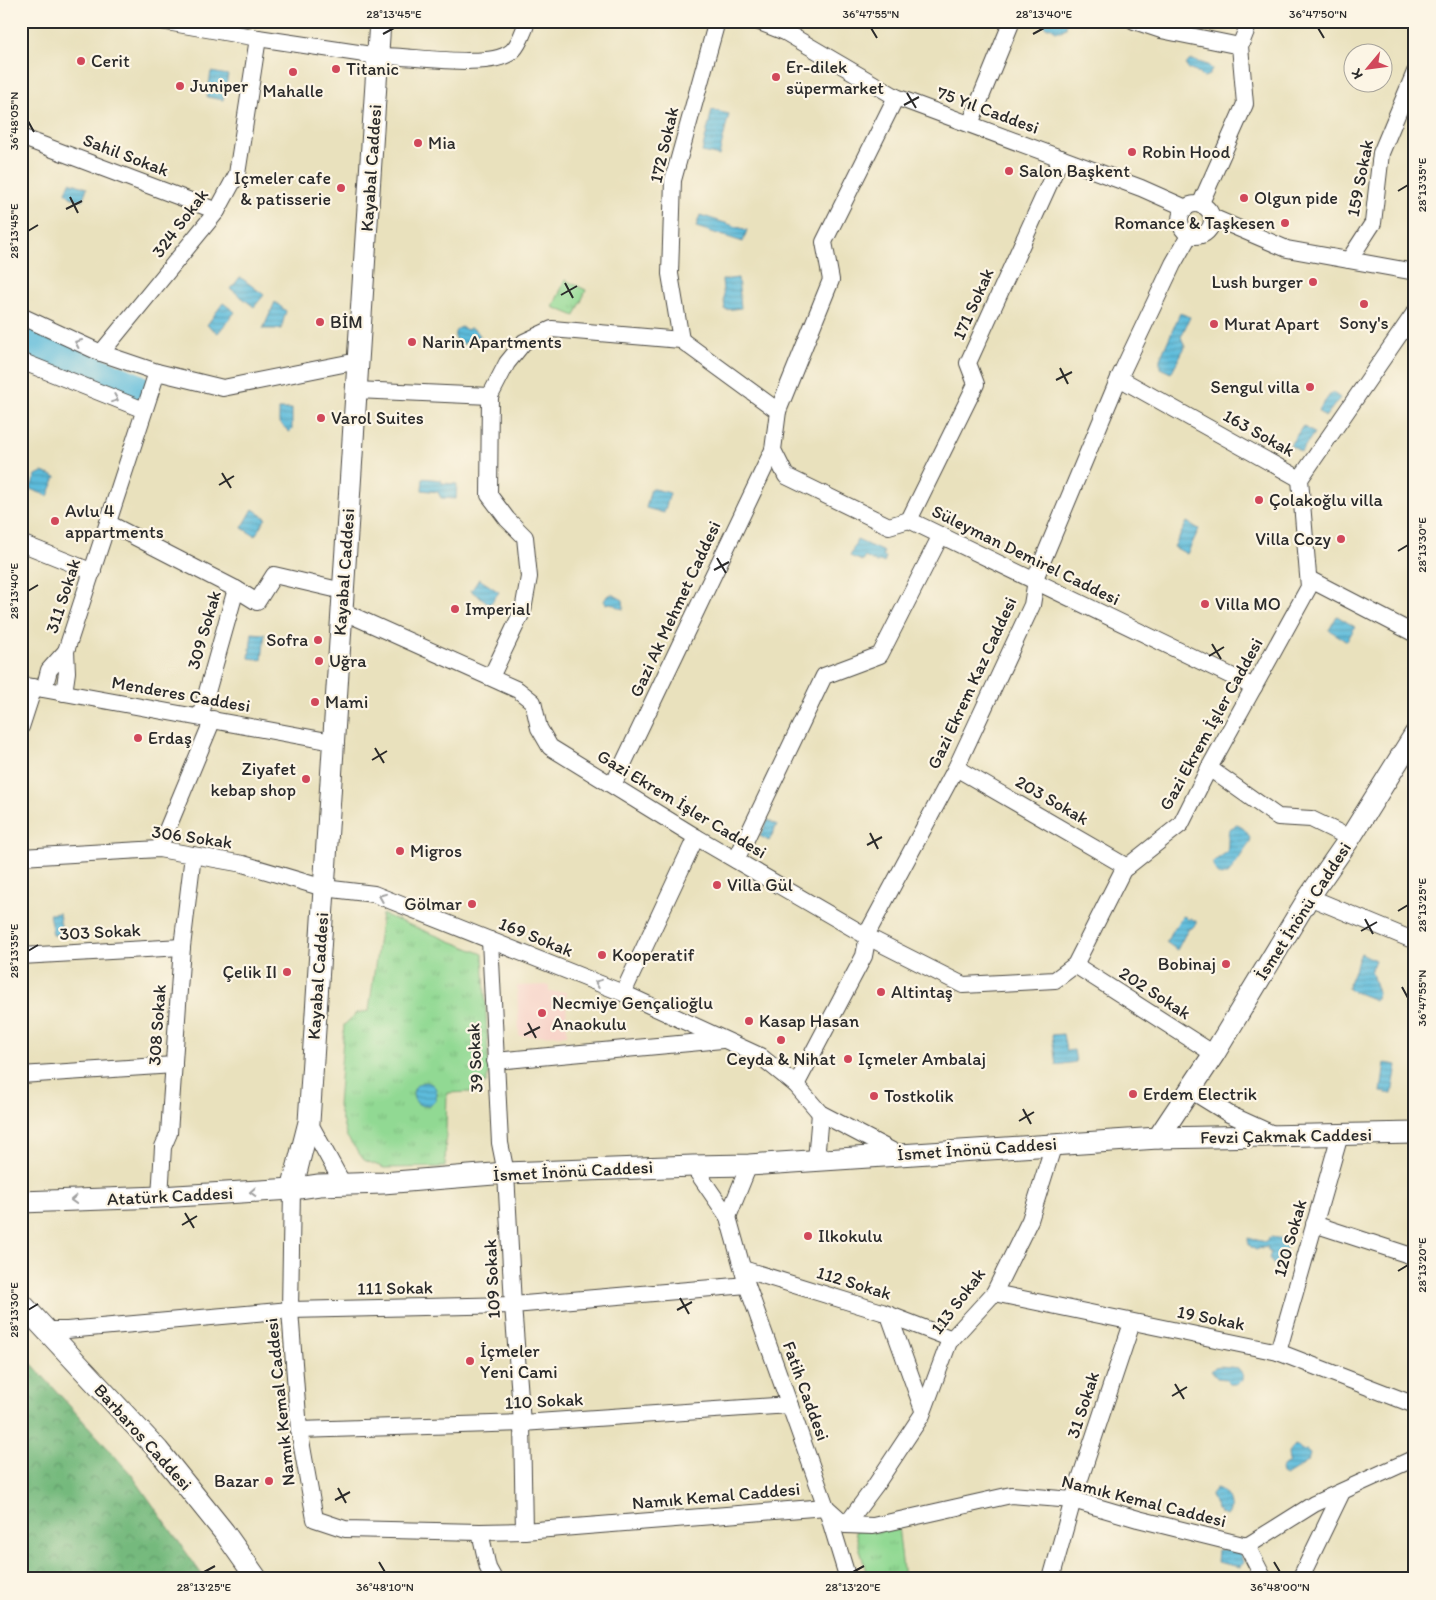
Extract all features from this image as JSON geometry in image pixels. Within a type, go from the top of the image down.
[{"type":"street","points":[[161,21],[378,56],[447,60],[491,60],[512,52],[525,30],[527,21]]},
{"type":"street","name":"Kayabal Caddesi","points":[[292,1189],[309,1122],[380,21]]},
{"type":"street","name":"172 Sokak","points":[[681,340],[670,274],[673,180],[717,21]]},
{"type":"street","name":"75 Yıl Caddesi","points":[[757,21],[787,27],[896,97],[1193,206]]},
{"type":"street","points":[[970,124],[1012,21]]},
{"type":"street","points":[[1134,21],[1161,30],[1240,46]]},
{"type":"street","points":[[1212,217],[1208,231],[1198,236],[1190,234],[1184,229],[1181,215],[1193,206],[1244,104],[1240,46],[1250,21]]},
{"type":"street","name":"324 Sokak","points":[[101,353],[217,211],[237,174],[258,38]]},
{"type":"street","name":"159 Sokak","points":[[1349,260],[1373,223],[1381,153],[1415,72]]},
{"type":"street","points":[[772,450],[778,411],[831,280],[824,242],[896,97]]},
{"type":"street","name":"Sahil Sokak","points":[[21,137],[217,211]]},
{"type":"street","name":"171 Sokak","points":[[909,520],[976,384],[968,363],[1061,158]]},
{"type":"street","points":[[1193,206],[1207,208],[1212,217],[1287,249],[1415,272]]},
{"type":"street","name":"Gazi Ekrem Kaz Caddesi","points":[[796,1085],[864,956],[869,930],[956,768],[1032,606],[1041,565],[1119,378],[1173,264],[1190,234]]},
{"type":"street","points":[[1300,479],[1415,312]]},
{"type":"street","points":[[21,316],[101,353],[157,372],[223,388],[358,361]]},
{"type":"street","points":[[491,677],[523,610],[530,577],[525,537],[507,520],[490,495],[490,396],[507,364],[524,342],[552,329],[681,340],[778,411]]},
{"type":"street","points":[[21,361],[144,410]]},
{"type":"street","name":"311 Sokak","points":[[66,652],[157,372]]},
{"type":"street","name":"163 Sokak","points":[[1119,378],[1300,479]]},
{"type":"street","points":[[356,390],[490,396]]},
{"type":"street","name":"Süleyman Demirel Caddesi","points":[[772,450],[786,476],[888,526],[909,520],[1254,687]]},
{"type":"street","name":"Gazi Ak Mehmet Caddesi","points":[[613,785],[772,450]]},
{"type":"street","name":"Gazi Ekrem İşler Caddesi","points":[[342,601],[518,690],[533,702],[539,728],[550,747],[696,837],[868,938],[963,985],[1055,980],[1076,965],[1123,870],[1181,824],[1209,768],[1309,586],[1300,479]]},
{"type":"street","points":[[108,523],[236,589]]},
{"type":"street","points":[[736,860],[824,676],[880,655],[940,535]]},
{"type":"street","points":[[21,543],[93,572]]},
{"type":"street","name":"309 Sokak","points":[[159,849],[207,718],[236,589],[257,602],[274,575],[342,601]]},
{"type":"street","points":[[1309,580],[1415,634]]},
{"type":"street","points":[[21,727],[33,687],[66,652]]},
{"type":"street","points":[[64,692],[67,672],[66,652]]},
{"type":"street","name":"Menderes Caddesi","points":[[33,687],[333,742]]},
{"type":"street","name":"İsmet İnönü Caddesi","points":[[319,1186],[506,1173],[748,1165],[1158,1138],[1214,1054],[1309,897],[1350,838],[1415,734]]},
{"type":"street","name":"203 Sokak","points":[[956,768],[1127,867]]},
{"type":"street","points":[[1209,768],[1278,817],[1311,819],[1350,838]]},
{"type":"street","points":[[623,993],[696,837]]},
{"type":"street","name":"306 Sokak","points":[[21,857],[159,849],[243,864],[324,888]]},
{"type":"street","name":"308 Sokak","points":[[160,1197],[163,1147],[169,1133],[182,947],[192,855]]},
{"type":"street","name":"169 Sokak","points":[[324,888],[374,894],[623,993],[760,1056],[796,1085],[820,1113],[900,1155]]},
{"type":"street","points":[[1309,897],[1415,941]]},
{"type":"street","name":"39 Sokak","points":[[490,940],[500,1143],[506,1173]]},
{"type":"street","name":"303 Sokak","points":[[21,956],[182,947]]},
{"type":"street","name":"202 Sokak","points":[[1076,965],[1214,1054]]},
{"type":"street","points":[[496,1061],[724,1040]]},
{"type":"street","points":[[21,1075],[174,1065]]},
{"type":"street","points":[[1190,1090],[1229,1114],[1278,1136]]},
{"type":"street","points":[[816,1161],[820,1113]]},
{"type":"street","points":[[309,1122],[343,1184]]},
{"type":"street","name":"Fevzi Çakmak Caddesi","points":[[1158,1138],[1415,1133]]},
{"type":"street","name":"120 Sokak","points":[[1278,1352],[1340,1135]]},
{"type":"street","name":"113 Sokak","points":[[846,1525],[874,1486],[923,1410],[950,1342],[994,1293],[1030,1220],[1054,1144]]},
{"type":"street","points":[[728,1216],[748,1165]]},
{"type":"street","name":"Fatih Caddesi","points":[[693,1166],[728,1216],[747,1285],[826,1507],[848,1579]]},
{"type":"street","name":"109 Sokak","points":[[506,1173],[522,1423],[524,1531]]},
{"type":"street","name":"Atatürk Caddesi","points":[[21,1202],[160,1197],[319,1186]]},
{"type":"street","name":"Namık Kemal Caddesi","points":[[292,1189],[290,1310],[299,1430],[315,1519],[345,1529],[524,1531],[826,1507],[846,1525],[873,1526],[1012,1495],[1073,1500],[1227,1543],[1247,1546]]},
{"type":"street","points":[[1314,1224],[1415,1257]]},
{"type":"street","name":"112 Sokak","points":[[743,1268],[889,1315],[952,1339]]},
{"type":"street","name":"111 Sokak","points":[[30,1314],[67,1330],[290,1310],[513,1305],[747,1285]]},
{"type":"street","name":"19 Sokak","points":[[994,1293],[1278,1352],[1415,1405]]},
{"type":"street","name":"Barbaros Caddesi","points":[[30,1314],[158,1450],[224,1532],[257,1579]]},
{"type":"street","points":[[889,1315],[923,1410]]},
{"type":"street","name":"31 Sokak","points":[[1051,1579],[1073,1500],[1132,1323]]},
{"type":"street","name":"110 Sokak","points":[[299,1430],[522,1423],[790,1405]]},
{"type":"street","points":[[1264,1579],[1247,1546],[1314,1504],[1415,1458]]},
{"type":"street","points":[[1300,1579],[1342,1492]]},
{"type":"street","points":[[480,1532],[488,1568],[494,1579]]},
{"type":"shaded area","name":"Necmiye Gençalioğlu Anaokulu","points":[[549,985],[549,992],[566,992],[567,1035],[519,1036],[517,986]]},
{"type":"green space","points":[[565,280],[586,290],[575,316],[553,307]]},
{"type":"green space","points":[[382,914],[483,954],[489,1073],[486,1083],[471,1092],[447,1093],[445,1167],[384,1168],[364,1160],[347,1137],[338,1106],[344,1025],[357,1013],[369,1011]]},
{"type":"green space","points":[[32,1364],[131,1474],[205,1579],[21,1579],[21,1371]]},
{"type":"green space","points":[[898,1526],[904,1579],[868,1579],[855,1531]]},
{"type":"water","points":[[1040,21],[1067,21],[1066,28],[1056,31],[1050,27],[1047,28]]},
{"type":"water","points":[[1193,60],[1210,67],[1212,70],[1209,75],[1204,77],[1188,69],[1186,65],[1189,61]]},
{"type":"water","points":[[211,72],[228,75],[223,100],[207,97]]},
{"type":"water","points":[[712,110],[729,114],[719,156],[702,152]]},
{"type":"water","points":[[70,182],[87,188],[82,201],[70,197],[66,192]]},
{"type":"water","points":[[700,215],[747,230],[743,242],[696,227]]},
{"type":"water","points":[[240,277],[264,295],[254,307],[231,289]]},
{"type":"water","points":[[738,278],[741,308],[725,310],[722,280]]},
{"type":"water","points":[[275,302],[286,311],[281,329],[263,329]]},
{"type":"water","points":[[223,303],[235,312],[218,333],[207,325]]},
{"type":"water","points":[[1180,313],[1190,317],[1181,337],[1185,347],[1171,373],[1160,368],[1160,359]]},
{"type":"water","points":[[462,327],[467,330],[470,328],[474,329],[480,335],[478,342],[474,345],[467,342],[460,344],[456,339],[455,332]]},
{"type":"water","points":[[1332,392],[1340,398],[1325,417],[1318,411]]},
{"type":"water","points":[[279,409],[292,409],[292,430],[289,432],[279,422]]},
{"type":"water","points":[[1303,426],[1314,433],[1301,452],[1290,445]]},
{"type":"water","points":[[42,472],[56,477],[48,496],[30,489],[36,475]]},
{"type":"water","points":[[423,478],[441,480],[442,483],[457,484],[456,499],[441,498],[438,492],[422,490]]},
{"type":"water","points":[[651,488],[670,493],[664,513],[646,508]]},
{"type":"water","points":[[253,509],[266,518],[255,536],[242,528]]},
{"type":"water","points":[[1187,522],[1199,529],[1187,554],[1174,547]]},
{"type":"water","points":[[857,540],[884,552],[882,556],[886,557],[884,563],[880,561],[877,563],[865,557],[862,561],[850,556]]},
{"type":"water","points":[[479,579],[499,592],[490,604],[471,591]]},
{"type":"water","points":[[612,594],[623,600],[624,609],[611,603],[606,604],[604,601],[607,596]]},
{"type":"water","points":[[1337,616],[1355,627],[1347,641],[1329,630]]},
{"type":"water","points":[[252,633],[265,634],[262,660],[249,658]]},
{"type":"water","points":[[768,820],[777,825],[769,841],[760,836]]},
{"type":"water","points":[[1237,825],[1246,831],[1251,841],[1229,873],[1221,876],[1215,870],[1213,862],[1227,852],[1229,829]]},
{"type":"water","points":[[59,913],[62,932],[58,935],[53,935],[49,914]]},
{"type":"water","points":[[1182,916],[1188,920],[1190,918],[1196,921],[1196,924],[1188,929],[1177,950],[1166,942]]},
{"type":"water","points":[[1361,953],[1375,960],[1371,970],[1378,993],[1375,1000],[1348,989]]},
{"type":"water","points":[[1063,1034],[1066,1051],[1074,1050],[1076,1062],[1056,1065],[1052,1035]]},
{"type":"water","points":[[1385,1063],[1397,1065],[1392,1094],[1381,1092]]},
{"type":"water","points":[[425,1082],[434,1085],[437,1094],[434,1103],[425,1106],[416,1103],[413,1094],[416,1085]]},
{"type":"water","points":[[1270,1237],[1286,1239],[1287,1242],[1283,1263],[1279,1265],[1274,1265],[1269,1259],[1271,1252],[1267,1246],[1256,1250],[1248,1242],[1248,1238],[1266,1242]]},
{"type":"water","points":[[1215,1367],[1238,1368],[1242,1373],[1243,1379],[1236,1384],[1231,1384],[1226,1379],[1217,1378],[1211,1371]]},
{"type":"water","points":[[1295,1445],[1301,1451],[1306,1450],[1310,1454],[1308,1462],[1286,1476],[1282,1474],[1281,1470],[1289,1463],[1288,1453]]},
{"type":"water","points":[[1216,1488],[1220,1489],[1229,1500],[1230,1509],[1227,1516],[1217,1510],[1211,1494]]},
{"type":"water","points":[[1237,1549],[1243,1562],[1240,1567],[1217,1562],[1218,1550]]},
{"type":"waterway","points":[[21,338],[137,388]]},
{"type":"place","name":"Cerit","points":[[81,61]]},
{"type":"place","name":"Titanic","points":[[336,69]]},
{"type":"place","name":"Mahalle","points":[[293,72]]},
{"type":"place","name":"Er-dilek süpermarket","points":[[776,77]]},
{"type":"place","name":"Juniper","points":[[180,86]]},
{"type":"place","name":"Mia","points":[[418,143]]},
{"type":"place","name":"Robin Hood","points":[[1132,152]]},
{"type":"place","name":"Salon Başkent","points":[[1009,171]]},
{"type":"place","name":"Içmeler cafe & patisserie","points":[[341,188]]},
{"type":"place","name":"Olgun pide","points":[[1244,198]]},
{"type":"place","name":"Romance & Taşkesen","points":[[1285,223]]},
{"type":"place","name":"Lush burger","points":[[1313,282]]},
{"type":"place","name":"Sony's","points":[[1364,304]]},
{"type":"place","name":"BİM","points":[[320,322]]},
{"type":"place","name":"Murat Apart","points":[[1214,324]]},
{"type":"place","name":"Narin Apartments","points":[[412,342]]},
{"type":"place","name":"Sengul villa","points":[[1310,387]]},
{"type":"place","name":"Varol Suites","points":[[321,418]]},
{"type":"place","name":"Çolakoğlu villa","points":[[1259,500]]},
{"type":"place","name":"Avlu 4 appartments","points":[[55,521]]},
{"type":"place","name":"Villa Cozy","points":[[1341,539]]},
{"type":"place","name":"Villa MO","points":[[1205,604]]},
{"type":"place","name":"Imperial","points":[[455,609]]},
{"type":"place","name":"Sofra","points":[[318,640]]},
{"type":"place","name":"Uğra","points":[[319,661]]},
{"type":"place","name":"Mami","points":[[315,702]]},
{"type":"place","name":"Erdaş","points":[[138,738]]},
{"type":"place","name":"Ziyafet kebap shop","points":[[306,779]]},
{"type":"place","name":"Migros","points":[[400,851]]},
{"type":"place","name":"Villa Gül","points":[[717,885]]},
{"type":"place","name":"Gölmar","points":[[472,904]]},
{"type":"place","name":"Kooperatif","points":[[602,955]]},
{"type":"place","name":"Bobinaj","points":[[1226,964]]},
{"type":"place","name":"Çelik II","points":[[287,972]]},
{"type":"place","name":"Altintaş","points":[[881,992]]},
{"type":"place","name":"Necmiye Gençalioğlu Anaokulu","points":[[542,1013]]},
{"type":"place","name":"Kasap Hasan","points":[[749,1021]]},
{"type":"place","name":"Ceyda & Nihat","points":[[781,1040]]},
{"type":"place","name":"Içmeler Ambalaj","points":[[848,1059]]},
{"type":"place","name":"Erdem Electrik","points":[[1133,1094]]},
{"type":"place","name":"Tostkolik","points":[[874,1096]]},
{"type":"place","name":"Ilkokulu","points":[[808,1236]]},
{"type":"place","name":"İçmeler Yeni Cami","points":[[470,1361]]},
{"type":"place","name":"Bazar","points":[[269,1481]]}]
